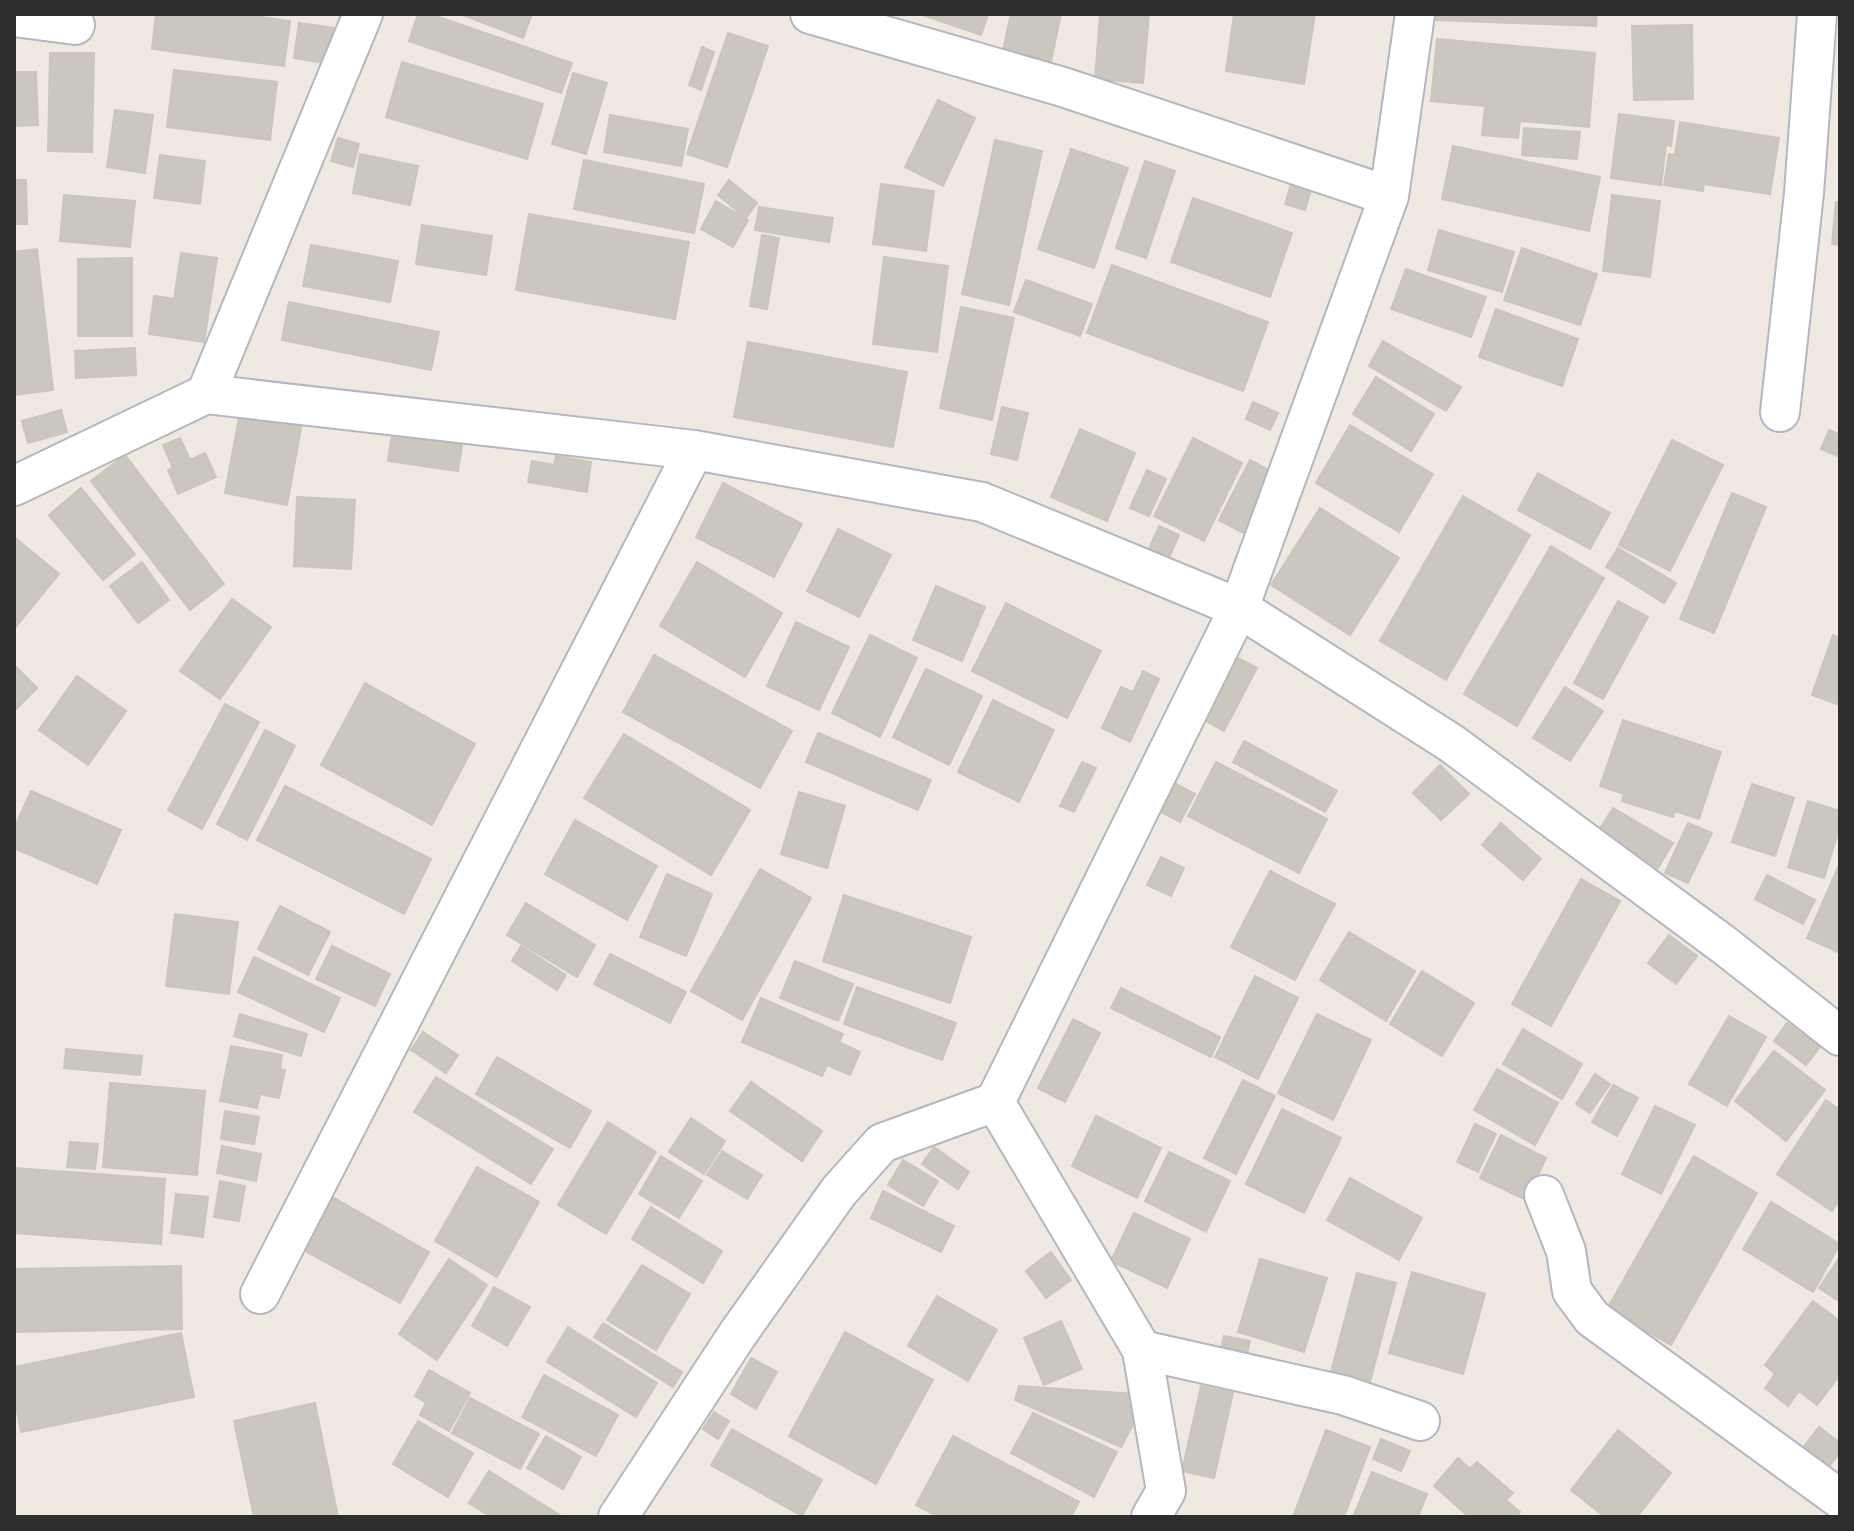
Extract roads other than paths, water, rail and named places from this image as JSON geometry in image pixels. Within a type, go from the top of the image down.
[{"type":"street","points":[[206,394],[363,14]]},
{"type":"street","points":[[810,14],[1063,87],[1389,196]]},
{"type":"street","points":[[618,1517],[737,1335],[839,1191],[882,1143],[995,1102],[1239,608],[1389,196],[1415,14]]},
{"type":"street","points":[[1780,412],[1804,193],[1817,14]]},
{"type":"street","points":[[14,17],[75,25]]},
{"type":"street","points":[[14,486],[206,394],[694,450],[982,502],[1239,608],[1451,743],[1724,945],[1840,1036]]},
{"type":"street","points":[[260,1294],[694,450]]},
{"type":"street","points":[[995,1102],[1142,1350],[1166,1491],[1151,1517]]},
{"type":"street","points":[[1544,1195],[1566,1251],[1572,1291],[1592,1318],[1840,1499]]},
{"type":"street","points":[[1142,1350],[1343,1395],[1420,1421]]}]
